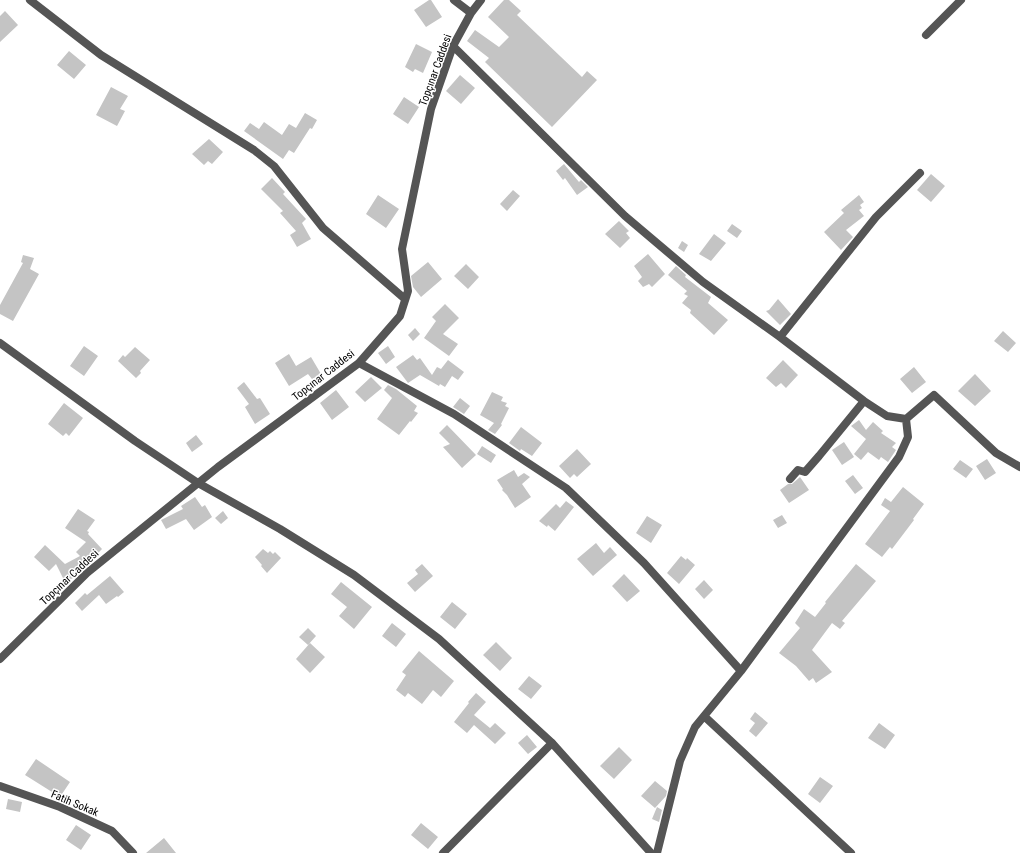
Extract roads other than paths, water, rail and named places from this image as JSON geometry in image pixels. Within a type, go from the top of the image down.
[{"type":"street","points":[[30,0],[101,55],[254,150],[274,166],[323,228],[405,299]]},
{"type":"street","points":[[454,0],[471,13]]},
{"type":"street","name":"Topçınar Caddesi","points":[[0,659],[87,574],[224,462],[359,363],[400,316],[408,291],[402,249],[431,109],[453,46],[471,13],[481,0]]},
{"type":"street","points":[[926,36],[961,0]]},
{"type":"street","points":[[453,46],[625,216],[703,282],[780,337],[864,401],[887,416],[906,419],[934,395],[996,453],[1020,467]]},
{"type":"street","points":[[780,337],[876,217],[920,173]]},
{"type":"street","points":[[0,342],[135,441],[198,483],[354,575],[439,639],[552,743],[651,853]]},
{"type":"street","points":[[359,363],[454,414],[566,488],[644,563],[741,671]]},
{"type":"street","points":[[790,479],[798,470],[805,472],[864,401]]},
{"type":"street","points":[[657,853],[680,761],[695,727],[741,671],[899,457],[908,437],[906,419]]},
{"type":"street","points":[[704,716],[851,853]]},
{"type":"street","points":[[443,853],[552,743]]},
{"type":"street","name":"Fatih Sokak","points":[[0,786],[60,807],[112,831],[134,853]]}]
